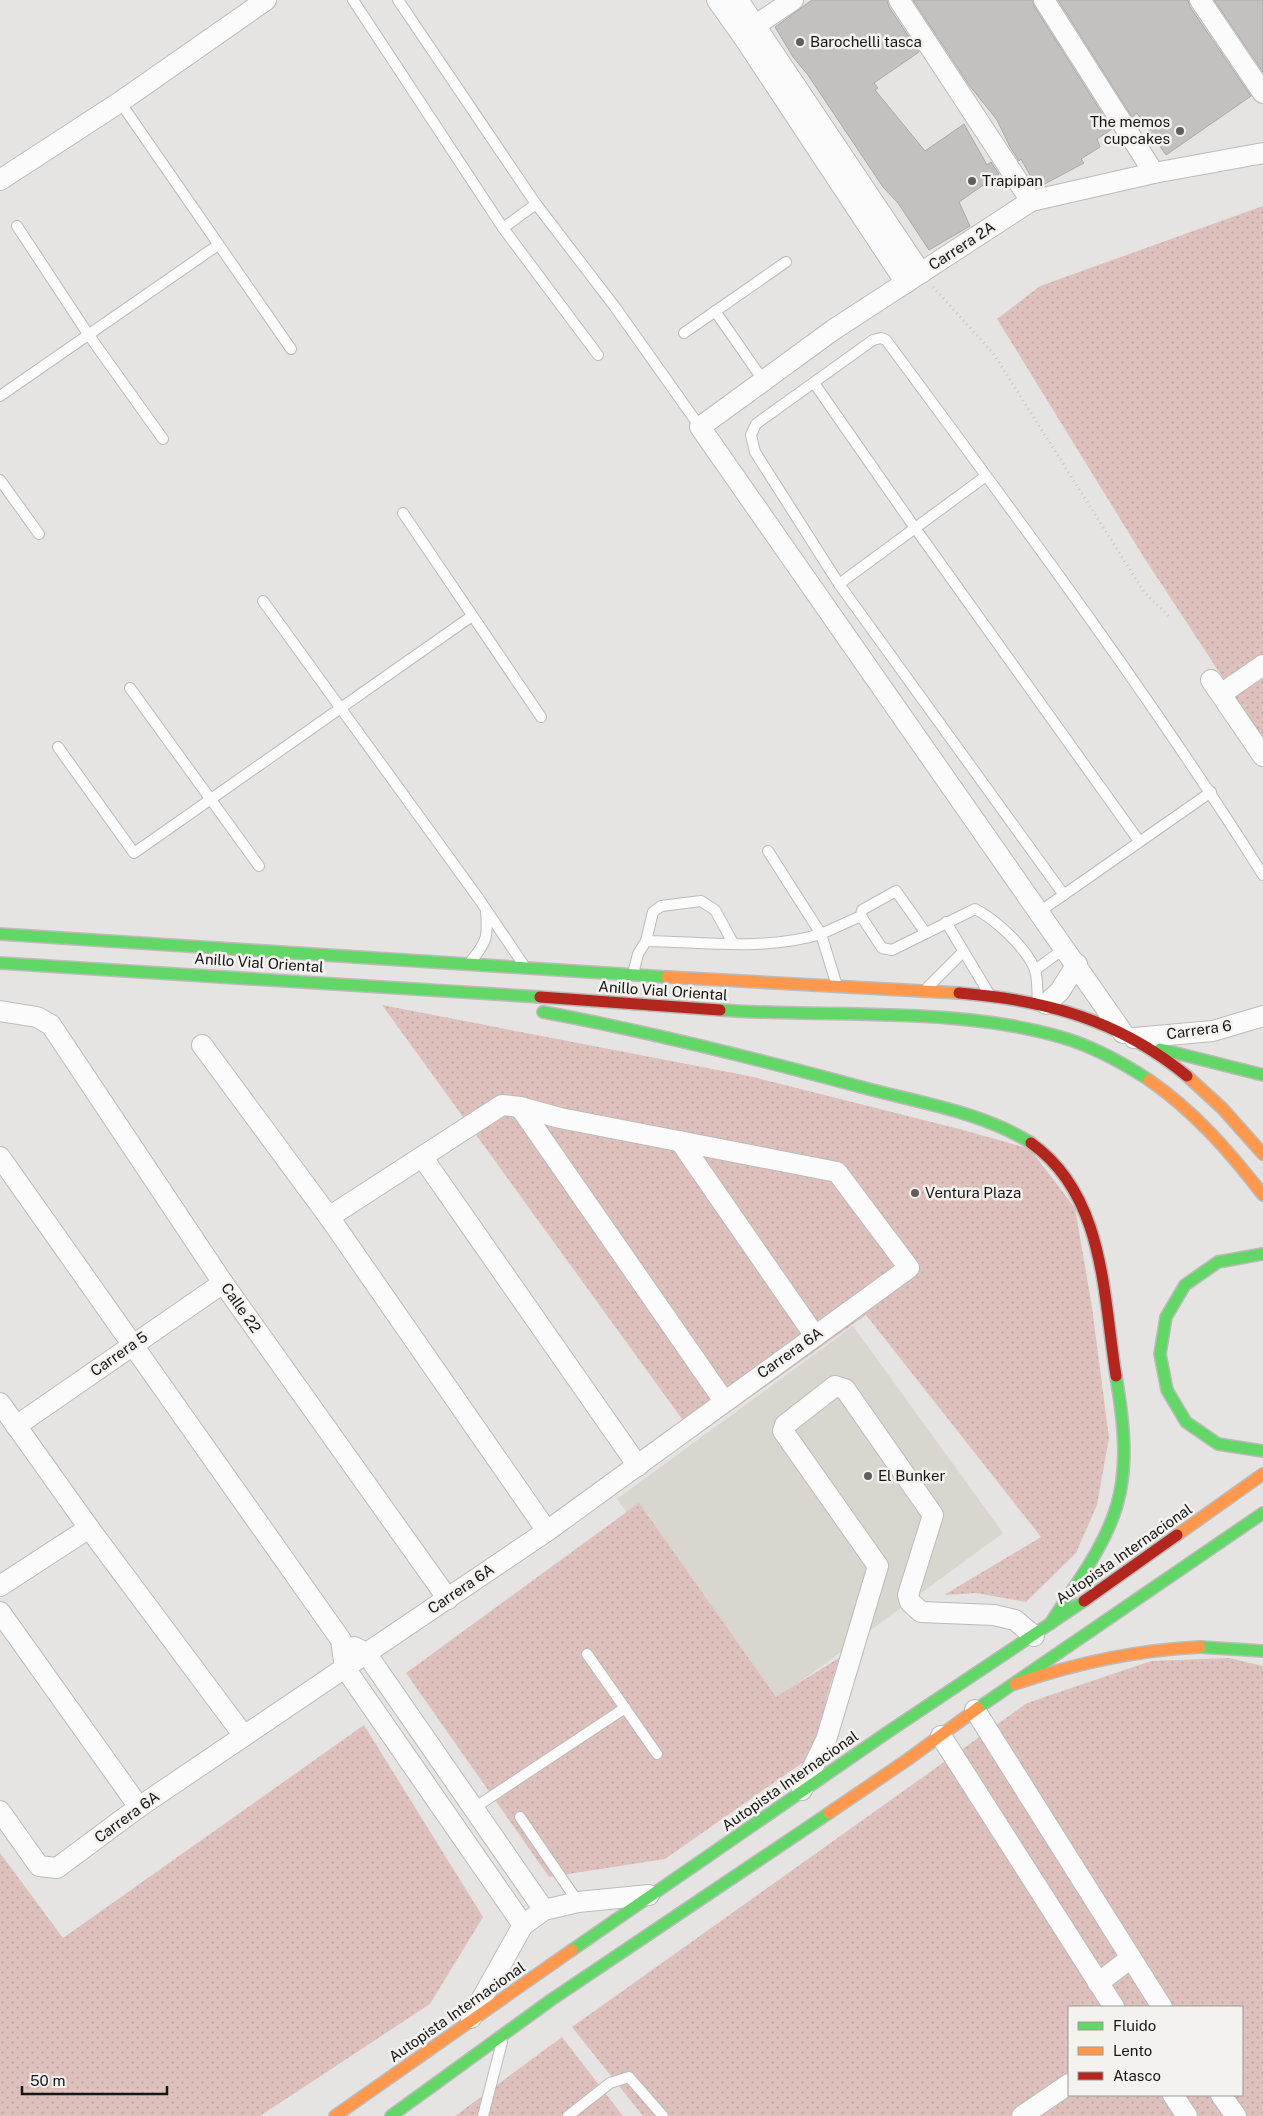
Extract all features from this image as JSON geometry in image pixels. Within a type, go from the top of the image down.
[{"type":"main road","name":"Anillo Vial Oriental","points":[[0,934],[231,947],[632,976],[923,991],[990,996],[1042,1003],[1092,1019],[1135,1039],[1198,1084],[1226,1111],[1263,1154]]},
{"type":"main road","name":"Anillo Vial Oriental","points":[[0,963],[487,993],[754,1012],[916,1018],[1009,1025],[1047,1032],[1099,1051],[1170,1094],[1196,1117],[1238,1160],[1263,1195]]},
{"type":"main road","points":[[487,993],[527,1009],[762,1059],[973,1118],[1025,1139],[1050,1158],[1064,1173],[1080,1200],[1093,1233],[1120,1411],[1124,1465],[1122,1485],[1110,1524],[1100,1545],[1050,1624]]},
{"type":"main road","points":[[1135,1039],[1263,1075]]},
{"type":"main road","points":[[1263,1254],[1250,1254],[1221,1260],[1196,1275],[1185,1285],[1172,1302],[1163,1322],[1158,1351],[1162,1380],[1174,1407],[1194,1429],[1219,1444],[1247,1451],[1263,1451]]},
{"type":"main road","name":"Autopista Internacional","points":[[335,2116],[651,1894],[800,1794],[888,1732],[1034,1636],[1263,1474]]},
{"type":"main road","points":[[390,2116],[504,2036],[551,2000],[941,1736],[975,1710],[1263,1513]]},
{"type":"main road","points":[[1015,1684],[1046,1672],[1124,1656],[1181,1649],[1231,1648],[1263,1651]]},
{"type":"street","points":[[0,180],[120,102],[266,0]]},
{"type":"street","points":[[717,0],[750,31]]},
{"type":"street","points":[[738,0],[750,31],[914,278]]},
{"type":"street","points":[[750,31],[793,0]]},
{"type":"street","points":[[899,0],[1031,201]]},
{"type":"street","points":[[1044,0],[1154,173]]},
{"type":"street","points":[[1200,0],[1263,93]]},
{"type":"street","name":"Carrera 2A","points":[[700,427],[833,330],[1031,201],[1154,173],[1263,153]]},
{"type":"street","points":[[700,427],[1039,912],[1135,1039]]},
{"type":"street","points":[[1263,665],[1216,687],[1263,756]]},
{"type":"street","points":[[1042,1003],[1060,991],[1077,964]]},
{"type":"street","name":"Calle 22","points":[[0,1011],[38,1017],[51,1025],[223,1283],[448,1598]]},
{"type":"street","name":"Carrera 6","points":[[1135,1039],[1212,1031],[1263,1016]]},
{"type":"street","points":[[202,1045],[329,1217],[547,1530]]},
{"type":"street","points":[[329,1217],[423,1158],[502,1105],[520,1107],[560,1118],[680,1141],[815,1336]]},
{"type":"street","points":[[520,1107],[724,1401]]},
{"type":"street","name":"Carrera 6A","points":[[0,1811],[39,1866],[57,1868],[139,1807],[448,1598],[638,1466],[724,1401],[909,1268],[837,1172],[680,1141]]},
{"type":"street","points":[[0,1158],[341,1640],[345,1668],[524,1925]]},
{"type":"street","points":[[423,1158],[638,1466]]},
{"type":"street","name":"Carrera 5","points":[[16,1426],[223,1283]]},
{"type":"street","points":[[800,1794],[826,1740],[878,1566],[784,1431],[785,1425],[835,1386],[845,1389],[934,1514],[908,1595],[910,1602],[922,1612],[994,1615],[1008,1618],[1015,1620],[1034,1636]]},
{"type":"street","points":[[0,1403],[88,1528],[244,1736]]},
{"type":"street","points":[[0,1586],[88,1528]]},
{"type":"street","points":[[0,1612],[139,1807]]},
{"type":"street","points":[[341,1640],[366,1653],[544,1910]]},
{"type":"street","points":[[975,1710],[1161,2006]]},
{"type":"street","points":[[941,1736],[1113,2006]]},
{"type":"street","points":[[470,2020],[524,1925],[544,1910],[578,1902],[651,1894]]},
{"type":"street","points":[[1098,1983],[1131,1958]]},
{"type":"street","points":[[1030,2114],[1068,2085]]},
{"type":"street","points":[[1174,2096],[1187,2116]]},
{"type":"street","points":[[1222,2096],[1236,2116]]},
{"type":"lane","points":[[353,0],[504,228],[598,355]]},
{"type":"lane","points":[[398,0],[536,204],[615,307],[700,427]]},
{"type":"lane","points":[[120,102],[291,349]]},
{"type":"lane","points":[[504,228],[536,204]]},
{"type":"lane","points":[[17,226],[88,334],[163,439]]},
{"type":"lane","points":[[0,396],[218,245]]},
{"type":"lane","points":[[684,333],[786,262]]},
{"type":"lane","points":[[715,310],[763,380]]},
{"type":"lane","points":[[1064,895],[839,584],[755,452],[751,435],[756,424],[873,340],[881,338],[886,340],[986,476],[1211,792],[1263,875]]},
{"type":"lane","points":[[814,383],[915,528],[1139,841]]},
{"type":"lane","points":[[839,584],[986,476]]},
{"type":"lane","points":[[0,480],[39,534]]},
{"type":"lane","points":[[403,513],[541,716]]},
{"type":"lane","points":[[263,601],[486,909],[526,969]]},
{"type":"lane","points":[[58,747],[134,853],[340,706],[472,616]]},
{"type":"lane","points":[[130,688],[259,866]]},
{"type":"lane","points":[[1039,912],[1211,792]]},
{"type":"lane","points":[[768,851],[821,934],[838,987]]},
{"type":"lane","points":[[925,932],[896,891],[862,910],[861,916],[882,948],[892,950],[925,932],[975,909],[990,916],[1024,952],[1036,970],[1042,1003]]},
{"type":"lane","points":[[632,976],[638,954],[646,940],[653,912],[661,906],[701,901],[715,910],[732,944]]},
{"type":"lane","points":[[468,965],[484,945],[488,934],[486,909]]},
{"type":"lane","points":[[646,940],[732,944],[796,941],[821,934],[861,916]]},
{"type":"lane","points":[[946,922],[990,996]]},
{"type":"lane","points":[[1036,970],[1065,948]]},
{"type":"lane","points":[[923,991],[963,952]]},
{"type":"lane","points":[[587,1654],[657,1754]]},
{"type":"lane","points":[[474,1808],[625,1708]]},
{"type":"lane","points":[[520,1817],[578,1902]]},
{"type":"lane","points":[[483,2116],[504,2036]]},
{"type":"lane","points":[[568,2116],[610,2083],[629,2077],[662,2116]]},
{"type":"path","points":[[914,278],[993,353],[1144,592],[1171,618]]},
{"type":"shaded area","points":[[1263,206],[1263,739],[1143,556],[997,319],[1040,286]]},
{"type":"shaded area","points":[[382,1005],[749,1076],[963,1130],[1030,1149],[1075,1208],[1092,1307],[1109,1438],[1097,1505],[1076,1553],[1026,1602],[976,1593],[944,1595],[1041,1537],[866,1315],[695,1437]]},
{"type":"shaded area","points":[[853,1326],[1003,1533],[767,1706],[617,1499]]},
{"type":"shaded area","points":[[639,1503],[776,1697],[839,1658],[827,1696],[815,1754],[665,1859],[549,1877],[406,1673]]},
{"type":"shaded area","points":[[1229,1658],[1263,1666],[1263,2116],[643,2116],[572,2027],[1027,1703],[1151,1661]]},
{"type":"shaded area","points":[[364,1725],[483,1917],[430,2004],[260,2116],[0,2116],[0,1853],[63,1938]]},
{"type":"shaded area","points":[[562,2037],[623,2116],[455,2116]]},
{"type":"building","points":[[812,0],[887,0],[889,7],[919,52],[874,83],[878,88],[875,90],[925,151],[964,124],[987,165],[991,162],[999,174],[959,202],[970,226],[929,250],[898,203],[883,187],[808,75],[793,57],[775,27]]},
{"type":"building","points":[[913,0],[1032,0],[1112,129],[1097,139],[1100,147],[1081,159],[1084,163],[1037,188],[1021,159],[1019,161],[1010,147],[997,120],[969,85]]},
{"type":"building","points":[[1058,0],[1188,0],[1190,7],[1251,96],[1166,155],[1137,113],[1132,117]]},
{"type":"building","points":[[1214,0],[1263,0],[1263,72]]},
{"type":"traffic: fast","points":[[0,934],[667,977]]},
{"type":"traffic: fast","points":[[0,963],[540,997]]},
{"type":"traffic: fast","points":[[720,1010],[894,1015],[981,1021],[1023,1028],[1064,1038],[1097,1051],[1149,1080]]},
{"type":"traffic: fast","points":[[543,1012],[705,1047],[950,1110],[992,1123],[1031,1143]]},
{"type":"traffic: fast","points":[[1160,1049],[1263,1075]]},
{"type":"traffic: fast","points":[[1263,1254],[1218,1262],[1185,1285],[1166,1317],[1160,1354],[1167,1390],[1186,1422],[1218,1444],[1263,1451]]},
{"type":"traffic: fast","points":[[1050,1624],[1096,1552],[1117,1505],[1123,1473],[1124,1441],[1116,1376]]},
{"type":"traffic: fast","points":[[978,1708],[1263,1513]]},
{"type":"traffic: fast","points":[[572,1950],[888,1732],[1084,1601]]},
{"type":"traffic: fast","points":[[1200,1647],[1263,1651]]},
{"type":"traffic: fast","points":[[391,2116],[551,2000],[829,1813]]},
{"type":"traffic: slow","points":[[667,977],[959,993]]},
{"type":"traffic: slow","points":[[1187,1076],[1222,1108],[1263,1154]]},
{"type":"traffic: slow","points":[[1149,1080],[1181,1105],[1210,1133],[1238,1163],[1263,1195]]},
{"type":"traffic: slow","points":[[1177,1535],[1263,1474]]},
{"type":"traffic: slow","points":[[1015,1684],[1083,1664],[1129,1654],[1200,1647]]},
{"type":"traffic: slow","points":[[829,1813],[907,1760],[978,1708]]},
{"type":"traffic: slow","points":[[335,2116],[572,1950]]},
{"type":"traffic: jam","points":[[959,993],[1022,1001],[1080,1016],[1135,1040],[1187,1076]]},
{"type":"traffic: jam","points":[[540,997],[720,1010]]},
{"type":"traffic: jam","points":[[1031,1143],[1055,1165],[1074,1190],[1087,1218],[1103,1280],[1116,1376]]},
{"type":"traffic: jam","points":[[1084,1601],[1177,1535]]},
{"type":"place","name":"Barochelli tasca","points":[[800,42]]},
{"type":"place","name":"The memos cupcakes","points":[[1180,131]]},
{"type":"place","name":"Trapipan","points":[[972,181]]},
{"type":"place","name":"Ventura Plaza","points":[[915,1193]]},
{"type":"place","name":"El Bunker","points":[[868,1476]]}]
